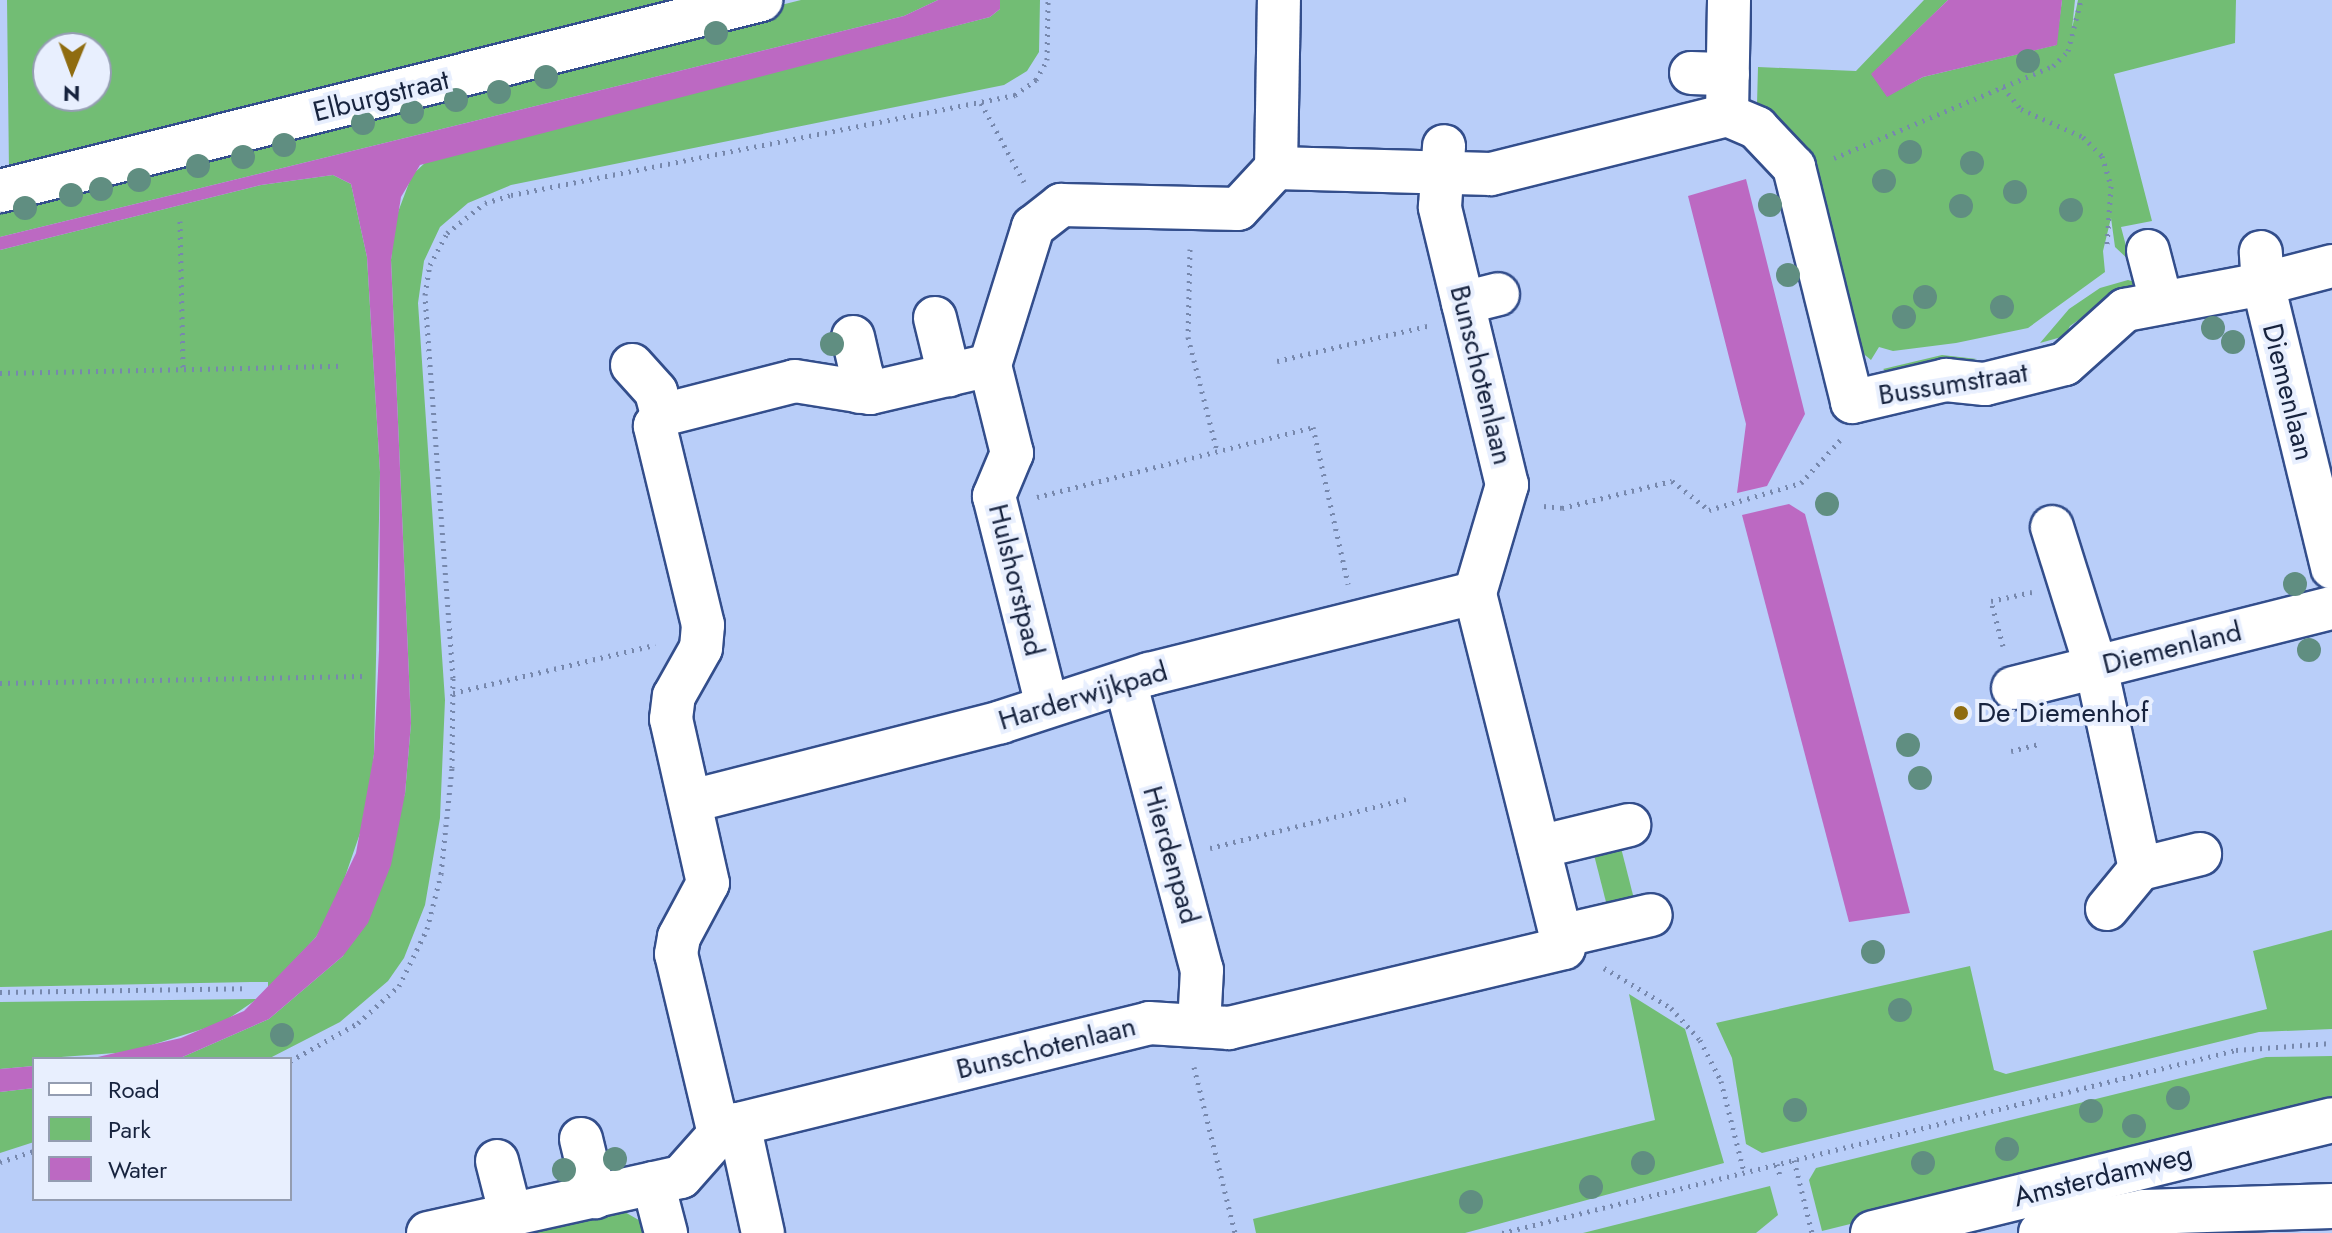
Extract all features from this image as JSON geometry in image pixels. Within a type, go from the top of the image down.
[{"type":"main road","name":"Amsterdamweg","points":[[1873,1233],[2332,1120]]},
{"type":"main road","name":"Amsterdamweg","points":[[2041,1233],[2144,1212],[2332,1206]]},
{"type":"street","name":"Elburgstraat","points":[[0,178],[0,191],[761,0]]},
{"type":"street","points":[[763,1233],[676,954],[679,937],[708,883],[680,795],[672,707],[701,648],[703,625],[655,426],[662,415],[795,381],[859,392],[990,365],[1033,227],[1061,205],[1238,209],[1276,168],[1279,0]]},
{"type":"street","points":[[1276,168],[1442,160],[1491,174],[1727,115],[1709,73],[1729,0]]},
{"type":"street","name":"Bussumstraat","points":[[1727,115],[1757,128],[1794,167],[1852,402],[1946,380],[1985,384],[2065,364],[2125,310],[2275,265]]},
{"type":"street","name":"Bunschotenlaan","points":[[1442,160],[1460,216],[1465,307],[1507,485],[1475,593]]},
{"type":"street","points":[[2129,252],[2161,301]]},
{"type":"street","points":[[2275,265],[2332,266]]},
{"type":"street","name":"Diemenlaan","points":[[2275,265],[2332,568]]},
{"type":"street","points":[[935,318],[949,375]]},
{"type":"street","points":[[853,337],[862,375],[859,392]]},
{"type":"street","points":[[632,365],[656,392],[662,415]]},
{"type":"street","name":"Hulshorstpad","points":[[990,365],[1012,453],[994,496],[1047,705]]},
{"type":"street","points":[[2052,527],[2096,667],[2140,869]]},
{"type":"street","points":[[1475,593],[1539,847],[1569,947]]},
{"type":"street","name":"Harderwijkpad","points":[[680,795],[1001,722],[1047,705],[1126,685],[1149,674],[1475,593]]},
{"type":"street","name":"Diemenland","points":[[2013,672],[2096,667],[2332,608]]},
{"type":"street","name":"Hierdenpad","points":[[1126,685],[1202,970],[1197,1040]]},
{"type":"street","points":[[1539,847],[1629,825]]},
{"type":"street","points":[[2107,909],[2140,869],[2200,854]]},
{"type":"street","name":"Bunschotenlaan","points":[[729,1129],[1149,1023],[1197,1040],[1249,1024],[1569,947],[1651,915]]},
{"type":"street","points":[[428,1233],[510,1212],[681,1177],[729,1129]]},
{"type":"street","points":[[581,1139],[595,1197]]},
{"type":"street","points":[[497,1161],[510,1212]]},
{"type":"street","points":[[653,1183],[666,1233]]},
{"type":"path","points":[[292,1060],[381,1006],[415,960],[441,874],[449,826],[453,693],[425,295],[430,265],[447,233],[485,203],[511,195],[981,103],[1028,88],[1043,70],[1048,0]]},
{"type":"path","points":[[1819,161],[2053,66],[2068,51],[2081,0]]},
{"type":"path","points":[[2003,87],[2021,109],[2083,137],[2102,156],[2111,186],[2104,231],[2129,252]]},
{"type":"path","points":[[981,103],[1030,193]]},
{"type":"path","points":[[180,221],[183,370]]},
{"type":"path","points":[[1190,242],[1188,337],[1217,452]]},
{"type":"path","points":[[1277,361],[1465,307]]},
{"type":"path","points":[[0,373],[342,366]]},
{"type":"path","points":[[1028,500],[1313,427],[1348,568]]},
{"type":"path","points":[[1534,503],[1562,508],[1672,481],[1709,510],[1796,485],[1844,436]]},
{"type":"path","points":[[2013,672],[2010,644],[2002,646],[1991,601],[2020,594]]},
{"type":"path","points":[[453,693],[664,643]]},
{"type":"path","points":[[0,683],[364,676]]},
{"type":"path","points":[[2011,751],[2040,744]]},
{"type":"path","points":[[1213,848],[1406,799]]},
{"type":"path","points":[[1569,947],[1661,1001],[1693,1031],[1714,1065],[1744,1172]]},
{"type":"path","points":[[0,992],[246,988]]},
{"type":"path","points":[[1661,1001],[1665,994]]},
{"type":"path","points":[[1197,1040],[1235,1233]]},
{"type":"path","points":[[1502,1233],[2236,1050],[2332,1043]]},
{"type":"path","points":[[0,1162],[32,1152]]},
{"type":"path","points":[[1794,1160],[1812,1233]]},
{"type":"path","points":[[1777,1164],[1780,1176]]},
{"type":"green space","points":[[7,0],[718,0],[9,172]]},
{"type":"green space","points":[[801,0],[938,0],[904,16],[0,237],[0,201]]},
{"type":"green space","points":[[1000,0],[1040,0],[1039,52],[1027,71],[1004,85],[511,185],[468,203],[440,227],[424,261],[418,303],[445,700],[440,818],[425,905],[404,958],[388,981],[340,1022],[272,1057],[183,1057],[269,1019],[343,956],[405,794],[411,723],[391,260],[395,220],[412,175],[427,161],[990,17],[1000,9]]},
{"type":"green space","points":[[1924,0],[1948,0],[1872,74],[1887,96],[1923,77],[2056,45],[2062,0],[2075,0],[2072,29],[2078,0],[2236,0],[2235,43],[2114,74],[2152,221],[2121,227],[2130,261],[2115,247],[2111,218],[2103,251],[2105,272],[2028,328],[1956,343],[1893,351],[1879,347],[1871,360],[1854,346],[1806,149],[1757,104],[1758,67],[1856,71]]},
{"type":"green space","points":[[333,175],[351,184],[367,257],[380,472],[374,754],[367,813],[337,900],[316,937],[268,989],[268,982],[0,987],[0,250],[261,185]]},
{"type":"green space","points":[[2128,280],[2143,284],[2112,297],[2070,326],[2065,336],[2040,343],[2069,309],[2100,288]]},
{"type":"green space","points":[[1942,355],[1977,359],[1895,378],[1883,369]]},
{"type":"green space","points":[[1619,840],[1634,899],[1607,906],[1592,847]]},
{"type":"green space","points":[[2332,930],[2332,1029],[2259,1032],[1762,1153],[1746,1144],[1732,1058],[1716,1023],[1970,966],[1994,1070],[2006,1074],[2267,1009],[2253,951]]},
{"type":"green space","points":[[1629,994],[1685,1029],[1724,1163],[1465,1233],[1256,1233],[1253,1219],[1655,1120]]},
{"type":"green space","points":[[257,999],[222,1023],[129,1052],[32,1057],[32,1066],[0,1069],[0,1002]]},
{"type":"green space","points":[[2332,1056],[2332,1105],[1822,1231],[1809,1180],[1816,1168],[2266,1057]]},
{"type":"green space","points":[[32,1088],[32,1143],[0,1153],[0,1092]]},
{"type":"green space","points":[[1770,1186],[1778,1215],[1756,1233],[1583,1233]]},
{"type":"green space","points":[[616,1207],[644,1223],[648,1233],[512,1233]]},
{"type":"water","points":[[938,0],[1000,0],[1000,9],[990,17],[420,165],[401,197],[391,260],[411,723],[405,794],[391,865],[368,923],[343,956],[269,1019],[183,1057],[98,1057],[181,1038],[244,1011],[316,937],[356,853],[374,754],[379,650],[380,472],[367,257],[351,184],[333,175],[261,185],[0,250],[0,237],[904,16]]},
{"type":"water","points":[[1948,0],[2062,0],[2057,45],[1923,77],[1887,97],[1871,74]]},
{"type":"water","points":[[1746,179],[1805,414],[1767,486],[1737,493],[1746,424],[1688,196]]},
{"type":"water","points":[[1789,504],[1805,514],[1910,913],[1849,922],[1742,515]]},
{"type":"water","points":[[32,1066],[32,1088],[0,1092],[0,1069]]},
{"type":"place","name":"De Diemenhof","points":[[1961,713]]}]
